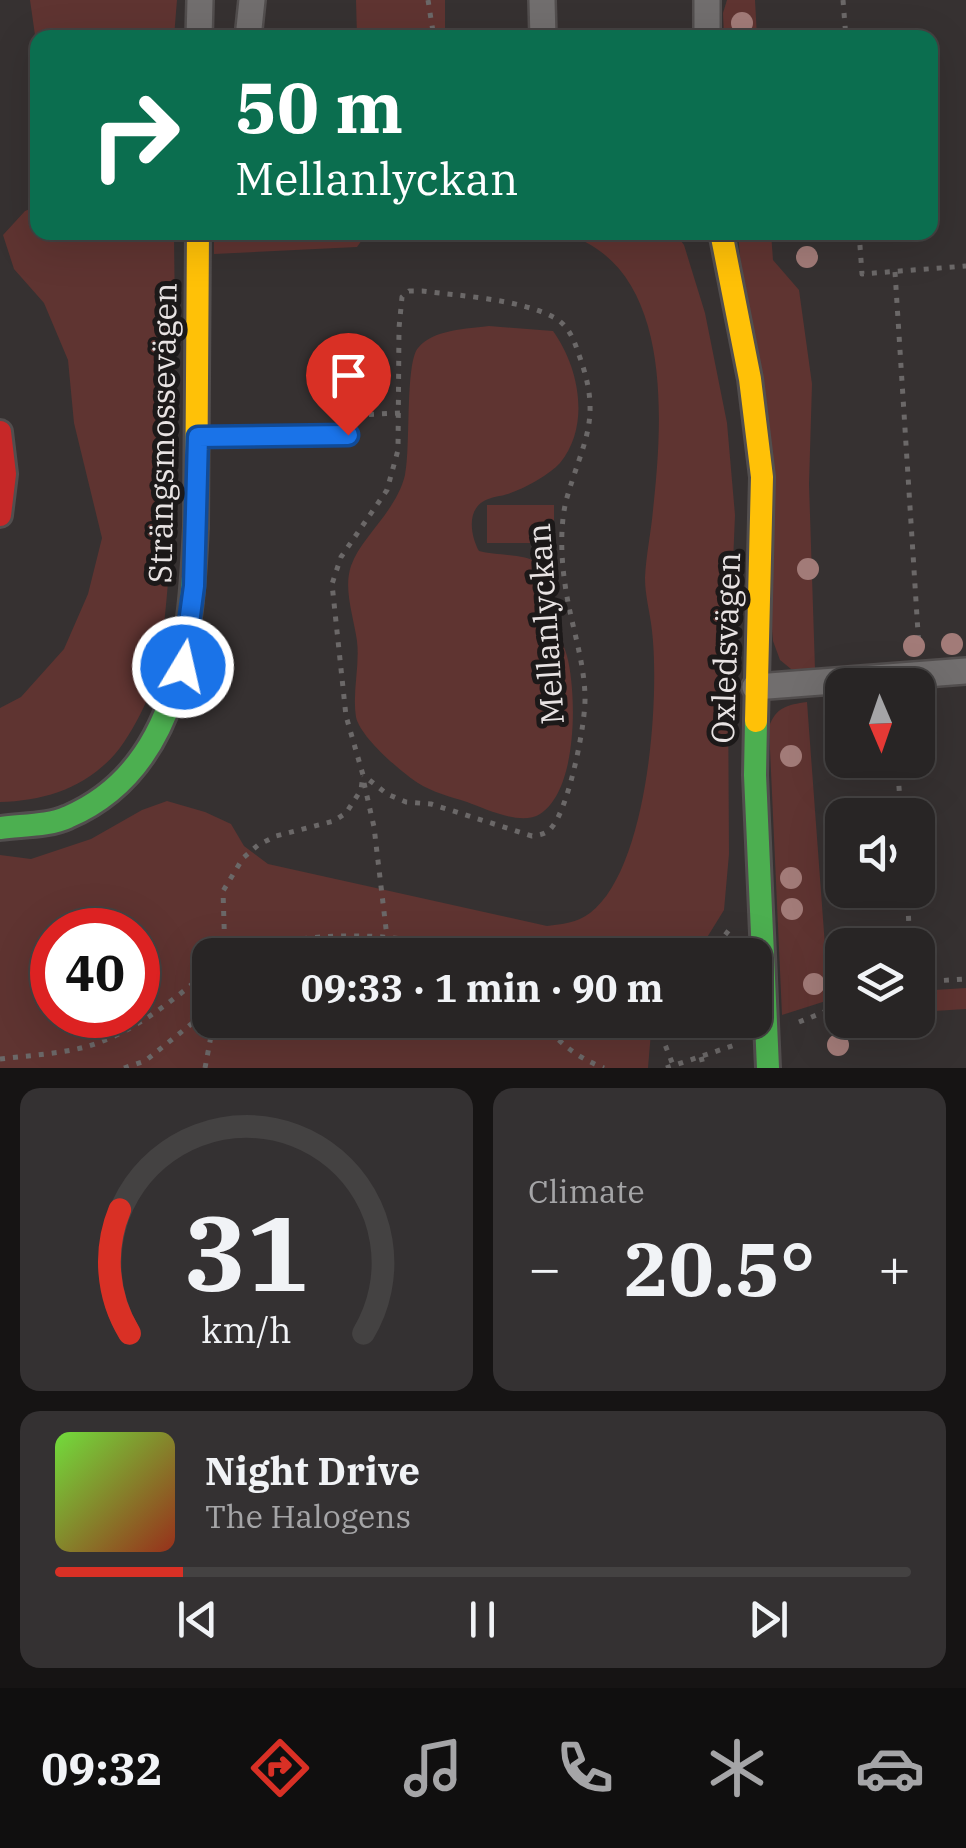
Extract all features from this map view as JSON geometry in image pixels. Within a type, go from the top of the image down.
[{"type":"street","points":[[199,30],[200,0]]},
{"type":"street","points":[[249,30],[252,0]]},
{"type":"street","points":[[542,0],[544,30]]},
{"type":"street","points":[[707,0],[707,30]]},
{"type":"street","name":"Strängsmossevägen","points":[[0,828],[35,826],[65,818],[92,806],[132,772],[163,726],[183,667],[196,538],[198,240]]},
{"type":"street","name":"Oxledsvägen","points":[[723,240],[750,379],[762,477],[755,686],[756,855],[768,1068]]},
{"type":"street","points":[[0,432],[5,474],[0,515]]},
{"type":"street","points":[[935,673],[966,672]]},
{"type":"street","points":[[755,686],[825,681]]},
{"type":"lane","points":[[198,437],[348,435]]},
{"type":"path","points":[[428,0],[433,30]]},
{"type":"path","points":[[843,0],[845,30]]},
{"type":"path","points":[[860,240],[862,274],[966,266]]},
{"type":"path","points":[[894,272],[921,668]]},
{"type":"path","name":"Mellanlyckan","points":[[363,775],[387,794],[406,802],[431,804],[532,836],[542,835],[552,828],[562,810],[582,736],[582,669],[564,584],[563,553],[566,503],[589,432],[592,407],[589,381],[566,326],[528,308],[409,291],[402,297],[399,328],[400,413]]},
{"type":"path","points":[[348,415],[400,413],[398,450],[387,490],[341,557],[332,584],[346,716],[374,827],[387,937]]},
{"type":"path","points":[[225,938],[224,891],[242,858],[276,836],[334,822],[346,814],[361,790],[363,775]]},
{"type":"path","points":[[329,938],[395,938]]},
{"type":"path","points":[[935,981],[966,979]]},
{"type":"path","points":[[0,1060],[79,1049],[112,1038],[144,1020],[192,983]]},
{"type":"path","points":[[790,1026],[825,1013]]},
{"type":"path","points":[[124,1068],[145,1061],[192,1023]]},
{"type":"path","points":[[205,1068],[211,1038]]},
{"type":"path","points":[[557,1038],[576,1055],[604,1068]]},
{"type":"path","points":[[664,1038],[673,1064]]},
{"type":"path","points":[[666,1068],[755,1038]]},
{"type":"path","points":[[702,1057],[704,1068]]},
{"type":"shaded area","points":[[30,0],[177,0],[175,30],[34,30]]},
{"type":"shaded area","points":[[356,0],[445,0],[445,30],[357,30]]},
{"type":"shaded area","points":[[727,0],[755,0],[757,30],[724,30]]},
{"type":"shaded area","points":[[30,209],[30,240],[174,240],[174,495],[159,659],[146,702],[128,736],[103,766],[77,784],[32,799],[0,802],[0,708],[21,697],[64,649],[88,594],[102,538],[74,423],[68,360],[44,303],[14,269],[3,235]]},
{"type":"shaded area","points":[[214,240],[362,240],[357,247],[214,254]]},
{"type":"shaded area","points":[[577,240],[680,240],[705,313],[727,423],[735,515],[728,683],[729,854],[724,910],[707,938],[192,938],[192,1038],[650,1038],[648,1068],[0,1068],[0,855],[31,859],[91,839],[142,810],[167,801],[231,824],[244,846],[268,864],[547,926],[585,916],[610,891],[637,822],[646,781],[654,698],[652,631],[645,578],[657,473],[658,390],[653,348],[642,309],[624,276],[598,249]]},
{"type":"shaded area","points":[[739,240],[772,240],[773,260],[799,290],[812,384],[809,484],[815,669],[791,669],[780,660],[773,641]]},
{"type":"shaded area","points":[[489,326],[553,331],[569,361],[578,396],[576,431],[560,463],[525,487],[485,500],[477,507],[472,523],[479,551],[526,558],[541,568],[570,673],[572,740],[562,785],[540,814],[523,818],[493,812],[418,783],[373,744],[359,725],[355,708],[358,650],[349,575],[356,555],[394,501],[405,475],[414,357],[418,348],[432,337]]},
{"type":"shaded area","points":[[487,505],[554,505],[554,543],[487,543]]},
{"type":"shaded area","points":[[807,702],[825,946],[825,1001],[782,1015],[769,727],[775,715],[794,704]]},
{"type":"shaded area","points":[[966,988],[966,1009],[935,1011],[935,990]]},
{"type":"traffic: fast","points":[[0,828],[44,824],[68,817],[106,795],[135,766],[157,732],[173,694],[190,610],[196,526]]},
{"type":"traffic: fast","points":[[756,721],[768,1068]]},
{"type":"traffic: slow","points":[[196,526],[198,240]]},
{"type":"traffic: slow","points":[[723,240],[750,379],[762,477],[756,721]]},
{"type":"traffic: jam","points":[[0,432],[5,474],[0,515]]},
{"type":"route","points":[[183,667],[194,586],[198,437],[348,435]]}]
